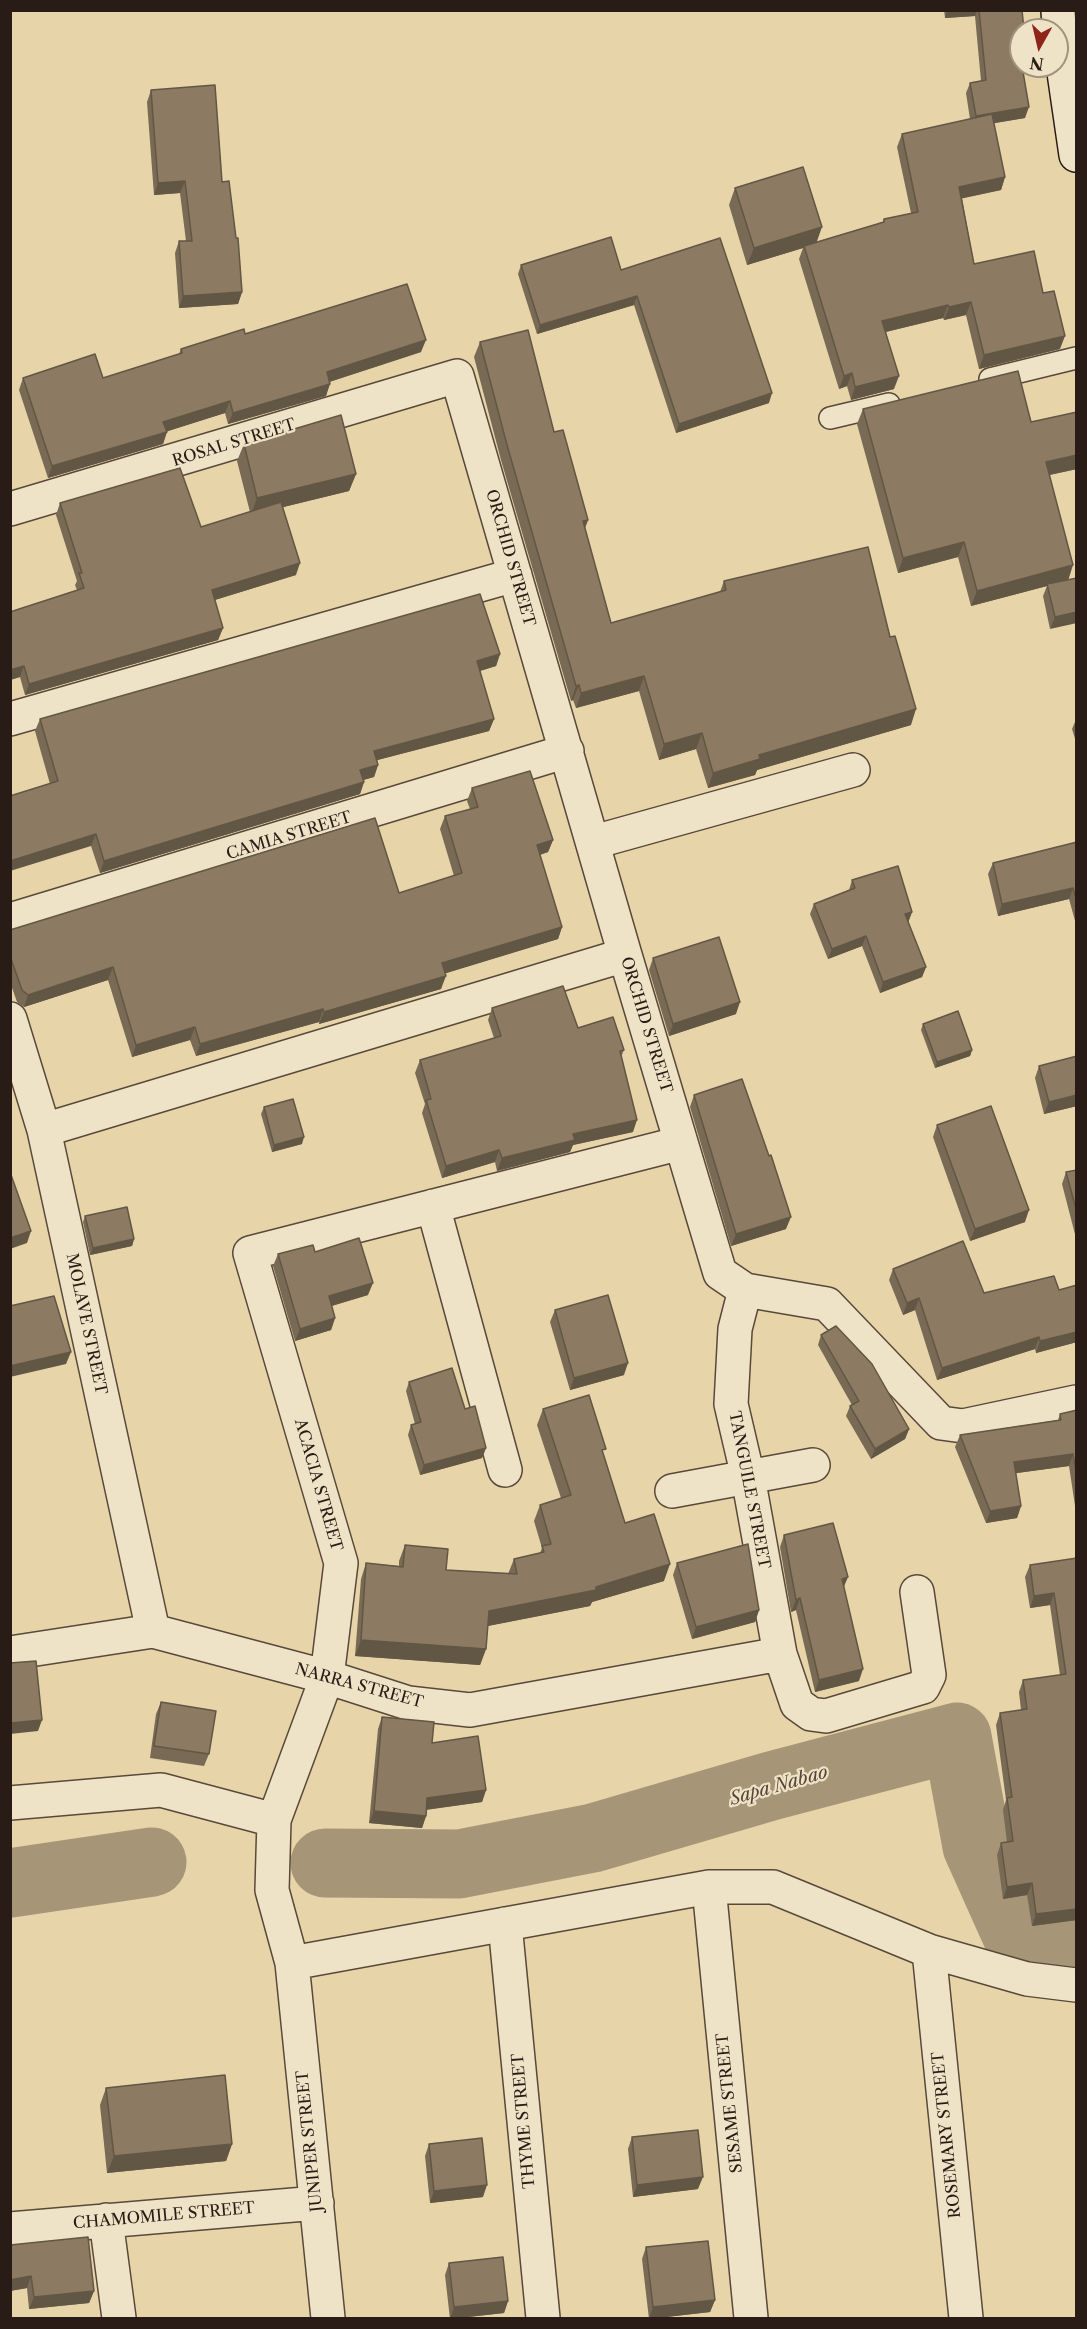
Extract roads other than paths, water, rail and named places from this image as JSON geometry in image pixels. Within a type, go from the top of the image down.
[{"type":"street","points":[[1058,10],[1059,45],[1077,155]]},
{"type":"street","name":"ROSAL STREET","points":[[10,509],[457,376]]},
{"type":"street","name":"ORCHID STREET","points":[[457,376],[720,1273],[745,1290],[827,1304],[941,1423],[963,1426],[1077,1402]]},
{"type":"street","points":[[10,719],[515,575]]},
{"type":"street","name":"CAMIA STREET","points":[[10,921],[567,751]]},
{"type":"street","points":[[594,842],[853,770]]},
{"type":"street","points":[[44,1130],[625,955]]},
{"type":"street","name":"MOLAVE STREET","points":[[10,1019],[44,1130],[153,1631]]},
{"type":"street","points":[[505,1470],[433,1206],[681,1143]]},
{"type":"street","name":"ACACIA STREET","points":[[274,1820],[327,1677],[341,1563],[250,1253],[433,1206]]},
{"type":"street","name":"TANGUILE STREET","points":[[745,1290],[735,1329],[731,1404],[748,1477],[780,1654],[796,1704],[811,1714],[826,1716],[923,1687],[929,1675],[917,1592]]},
{"type":"street","points":[[672,1491],[813,1465]]},
{"type":"street","name":"NARRA STREET","points":[[10,1653],[153,1631],[327,1677],[408,1703],[470,1710],[780,1654]]},
{"type":"street","points":[[10,1803],[161,1790],[274,1820]]},
{"type":"street","name":"JUNIPER STREET","points":[[274,1820],[272,1890],[292,1964],[328,2319]]},
{"type":"street","points":[[292,1964],[709,1887],[773,1887],[929,1952],[1027,1979],[1077,1985]]},
{"type":"street","name":"SESAME STREET","points":[[709,1887],[751,2319]]},
{"type":"street","name":"THYME STREET","points":[[505,1924],[543,2319]]},
{"type":"street","name":"ROSEMARY STREET","points":[[929,1952],[966,2319]]},
{"type":"street","name":"CHAMOMILE STREET","points":[[10,2229],[317,2203]]},
{"type":"street","points":[[106,2220],[119,2319]]},
{"type":"lane","points":[[976,383],[1077,358]]},
{"type":"lane","points":[[830,418],[909,399]]},
{"type":"waterway","name":"Sapa Nabao","points":[[325,1863],[459,1864],[593,1838],[771,1786],[957,1737],[977,1846],[1024,1951],[1076,1949]]},
{"type":"waterway","points":[[10,1883],[152,1862]]}]
